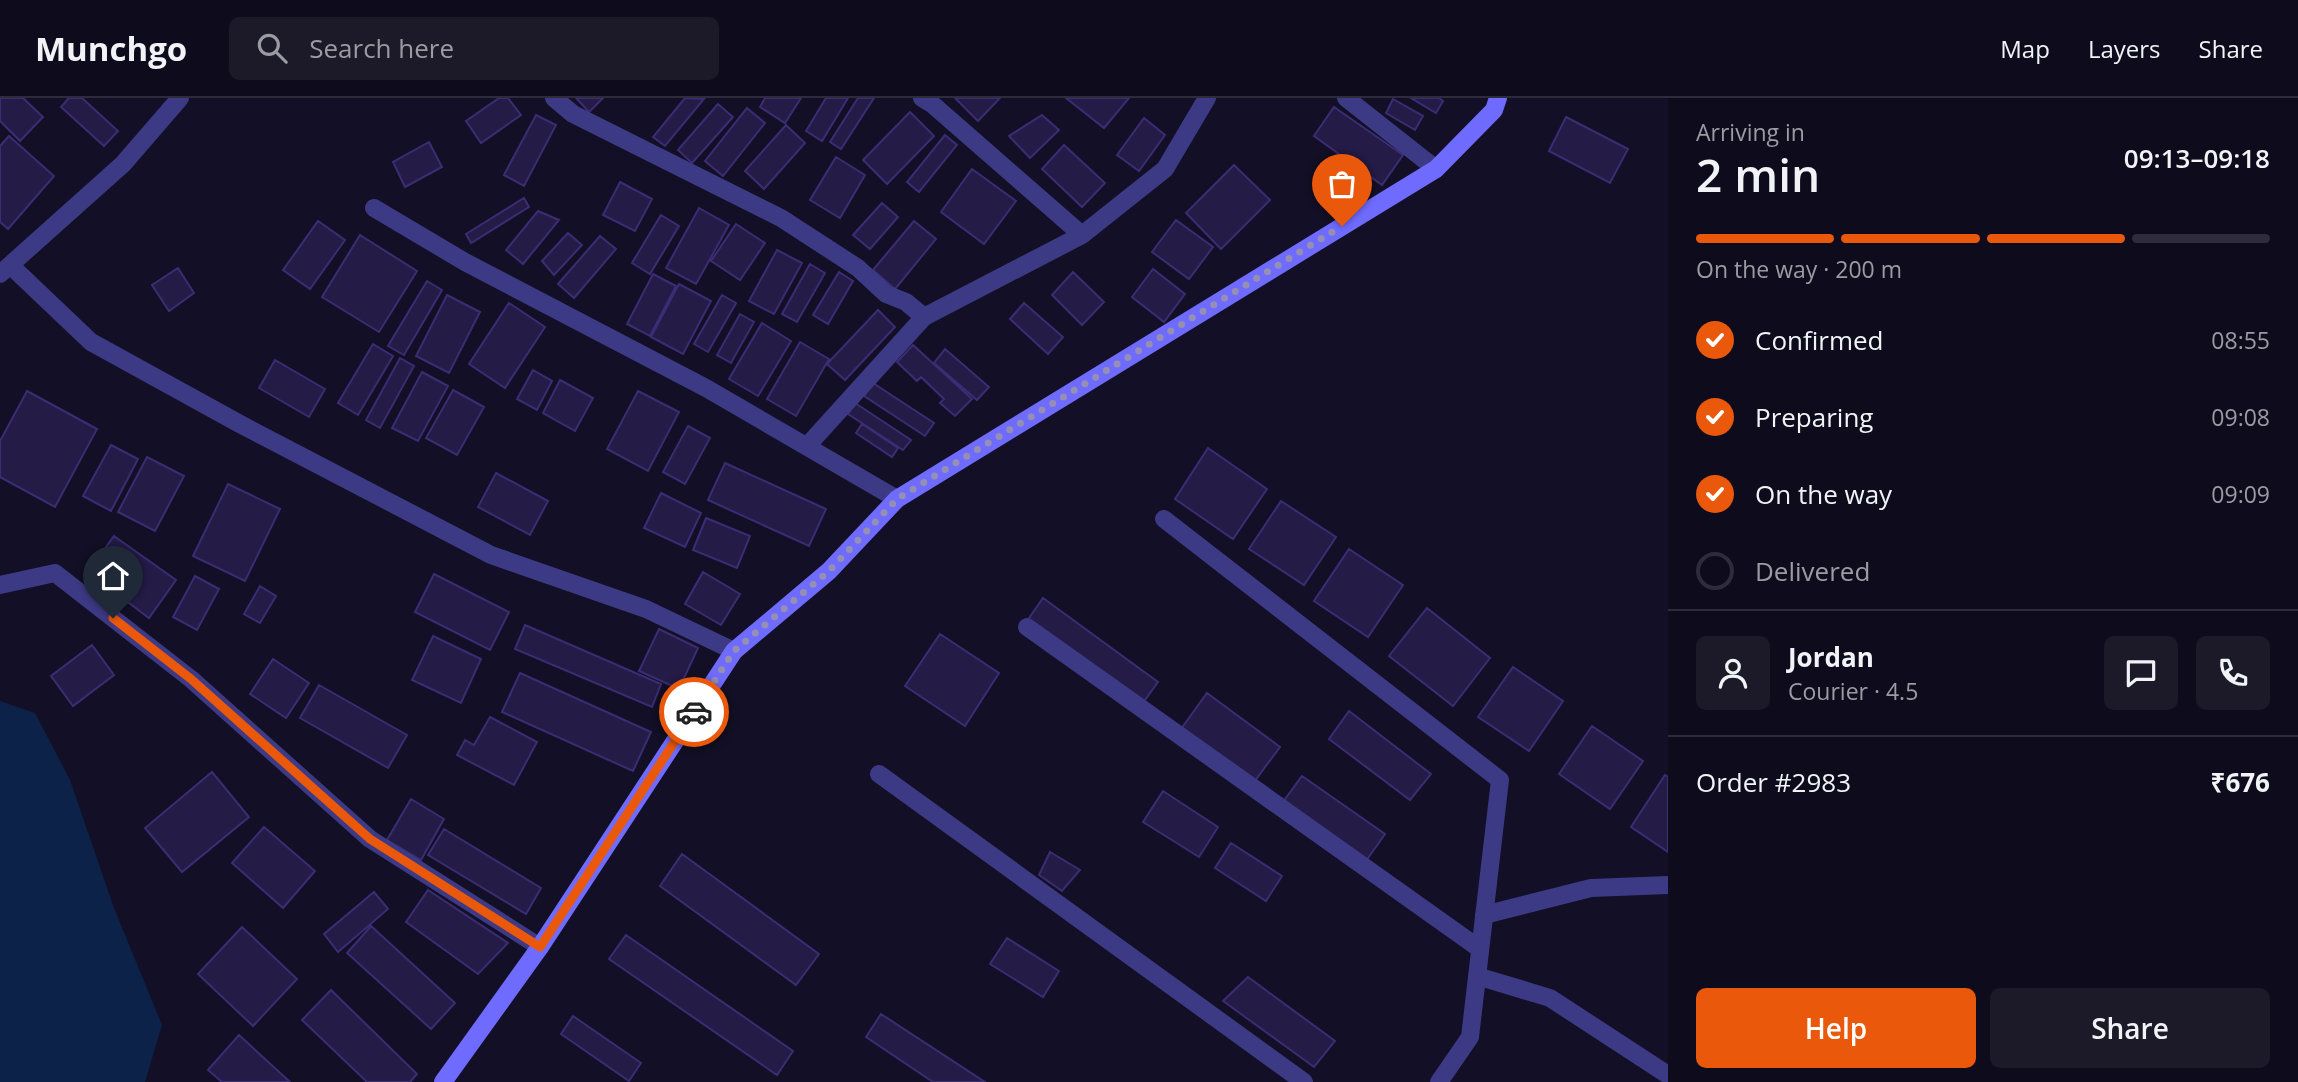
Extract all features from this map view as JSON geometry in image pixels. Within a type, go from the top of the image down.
[{"type":"street","points":[[180,98],[123,164],[5,270],[91,342],[240,424],[491,555],[646,608],[734,651]]},
{"type":"street","points":[[554,98],[573,114],[781,218],[858,268],[886,294],[906,302],[924,317]]},
{"type":"street","points":[[922,98],[1082,235]]},
{"type":"street","points":[[808,445],[924,317],[1082,235],[1165,169],[1207,98]]},
{"type":"street","points":[[1346,98],[1436,169]]},
{"type":"street","points":[[443,1082],[540,947],[734,651],[829,571],[897,499],[1436,169],[1494,110],[1498,98]]},
{"type":"street","points":[[374,208],[476,268],[808,445],[897,499]]},
{"type":"street","points":[[1164,519],[1500,780],[1470,1037],[1439,1082]]},
{"type":"street","points":[[0,586],[55,573],[191,679],[370,839],[540,947]]},
{"type":"street","points":[[1027,627],[1480,949]]},
{"type":"street","points":[[880,774],[1304,1082]]},
{"type":"street","points":[[1484,915],[1591,888],[1668,884]]},
{"type":"street","points":[[1476,976],[1550,998],[1668,1075]]},
{"type":"water","points":[[0,701],[35,713],[70,780],[114,908],[162,1025],[145,1082],[0,1082]]},
{"type":"building","points":[[0,98],[23,98],[43,117],[20,141],[0,121]]},
{"type":"building","points":[[69,98],[82,98],[118,131],[104,146],[61,107]]},
{"type":"building","points":[[499,98],[508,98],[521,115],[481,143],[466,121]]},
{"type":"building","points":[[576,98],[603,98],[589,112]]},
{"type":"building","points":[[685,98],[704,99],[665,146],[653,137]]},
{"type":"building","points":[[765,98],[801,98],[785,123],[760,107]]},
{"type":"building","points":[[826,98],[848,98],[822,141],[806,131]]},
{"type":"building","points":[[858,98],[874,98],[841,149],[830,142]]},
{"type":"building","points":[[955,98],[1000,98],[978,121]]},
{"type":"building","points":[[1066,98],[1129,98],[1104,128]]},
{"type":"building","points":[[1411,98],[1439,98],[1443,101],[1436,113]]},
{"type":"building","points":[[1393,99],[1423,116],[1415,130],[1386,113]]},
{"type":"building","points":[[718,104],[733,117],[692,163],[678,150]]},
{"type":"building","points":[[1334,107],[1403,155],[1382,185],[1314,136]]},
{"type":"building","points":[[747,108],[765,123],[723,176],[705,161]]},
{"type":"building","points":[[910,112],[934,136],[887,184],[863,160]]},
{"type":"building","points":[[536,115],[556,125],[524,186],[504,175]]},
{"type":"building","points":[[1042,115],[1059,130],[1030,158],[1009,136]]},
{"type":"building","points":[[1566,117],[1628,149],[1610,183],[1549,151]]},
{"type":"building","points":[[1144,118],[1165,135],[1139,171],[1117,155]]},
{"type":"building","points":[[786,125],[805,143],[764,189],[745,171]]},
{"type":"building","points":[[945,135],[957,145],[919,192],[907,182]]},
{"type":"building","points":[[9,136],[54,176],[8,229],[0,222],[0,146]]},
{"type":"building","points":[[429,142],[442,167],[405,187],[393,162]]},
{"type":"building","points":[[1064,145],[1105,183],[1082,207],[1042,169]]},
{"type":"building","points":[[836,157],[865,175],[840,218],[810,200]]},
{"type":"building","points":[[1234,165],[1270,200],[1221,249],[1186,213]]},
{"type":"building","points":[[972,169],[1016,201],[984,244],[941,212]]},
{"type":"building","points":[[620,182],[652,199],[635,231],[603,215]]},
{"type":"building","points":[[524,198],[529,207],[471,243],[466,234]]},
{"type":"building","points":[[882,203],[898,217],[870,249],[853,235]]},
{"type":"building","points":[[699,208],[729,225],[696,284],[666,268]]},
{"type":"building","points":[[538,211],[559,220],[523,264],[506,250]]},
{"type":"building","points":[[661,215],[679,226],[650,274],[632,263]]},
{"type":"building","points":[[1176,220],[1213,247],[1189,279],[1152,252]]},
{"type":"building","points":[[318,221],[345,240],[310,289],[283,270]]},
{"type":"building","points":[[914,221],[936,239],[895,289],[873,270]]},
{"type":"building","points":[[736,224],[765,243],[740,280],[711,261]]},
{"type":"building","points":[[568,233],[582,245],[554,275],[542,261]]},
{"type":"building","points":[[360,235],[417,271],[379,332],[322,297]]},
{"type":"building","points":[[600,236],[616,249],[574,298],[558,284]]},
{"type":"building","points":[[777,250],[802,263],[774,314],[749,301]]},
{"type":"building","points":[[810,264],[825,273],[797,322],[782,314]]},
{"type":"building","points":[[178,268],[194,293],[169,311],[152,285]]},
{"type":"building","points":[[1153,269],[1185,294],[1164,322],[1132,297]]},
{"type":"building","points":[[839,272],[853,281],[828,324],[813,315]]},
{"type":"building","points":[[1073,272],[1104,302],[1082,325],[1052,295]]},
{"type":"building","points":[[653,274],[676,286],[650,336],[627,324]]},
{"type":"building","points":[[427,281],[442,290],[404,355],[388,346]]},
{"type":"building","points":[[679,284],[711,301],[683,354],[651,337]]},
{"type":"building","points":[[447,295],[480,312],[449,373],[416,356]]},
{"type":"building","points":[[722,295],[736,303],[708,352],[694,344]]},
{"type":"building","points":[[509,303],[545,327],[505,388],[469,364]]},
{"type":"building","points":[[1024,303],[1063,337],[1048,354],[1010,319]]},
{"type":"building","points":[[878,310],[895,327],[845,380],[827,364]]},
{"type":"building","points":[[740,314],[754,322],[731,363],[717,355]]},
{"type":"building","points":[[762,323],[791,341],[758,396],[729,379]]},
{"type":"building","points":[[800,342],[829,359],[796,416],[767,399]]},
{"type":"building","points":[[373,344],[393,356],[358,415],[338,403]]},
{"type":"building","points":[[913,345],[972,399],[955,416],[940,403],[944,399],[921,377],[917,381],[897,362]]},
{"type":"building","points":[[945,349],[989,387],[977,400],[934,363]]},
{"type":"building","points":[[400,358],[414,366],[380,428],[366,420]]},
{"type":"building","points":[[275,360],[325,389],[309,417],[259,388]]},
{"type":"building","points":[[533,370],[552,381],[537,410],[517,399]]},
{"type":"building","points":[[422,372],[448,386],[418,441],[392,428]]},
{"type":"building","points":[[560,380],[593,398],[575,431],[543,413]]},
{"type":"building","points":[[873,383],[934,423],[925,436],[864,396]]},
{"type":"building","points":[[453,390],[484,407],[457,455],[426,438]]},
{"type":"building","points":[[27,391],[97,429],[55,507],[0,477],[0,441]]},
{"type":"building","points":[[638,391],[679,412],[648,471],[607,449]]},
{"type":"building","points":[[855,403],[911,440],[903,450],[848,414]]},
{"type":"building","points":[[862,424],[898,448],[892,457],[856,433]]},
{"type":"building","points":[[688,426],[710,438],[685,484],[663,472]]},
{"type":"building","points":[[111,445],[138,459],[111,511],[83,496]]},
{"type":"building","points":[[1208,448],[1267,489],[1233,539],[1175,499]]},
{"type":"building","points":[[147,457],[184,476],[155,531],[118,512]]},
{"type":"building","points":[[725,463],[826,509],[809,546],[708,500]]},
{"type":"building","points":[[496,473],[548,501],[530,535],[478,507]]},
{"type":"building","points":[[228,484],[280,509],[245,581],[193,556]]},
{"type":"building","points":[[661,493],[701,513],[685,547],[644,528]]},
{"type":"building","points":[[1281,501],[1336,537],[1304,585],[1249,549]]},
{"type":"building","points":[[706,518],[750,536],[737,568],[693,550]]},
{"type":"building","points":[[114,536],[176,580],[149,618],[88,572]]},
{"type":"building","points":[[1349,549],[1403,585],[1368,637],[1314,601]]},
{"type":"building","points":[[703,572],[740,594],[721,625],[685,604]]},
{"type":"building","points":[[434,574],[509,612],[490,650],[415,612]]},
{"type":"building","points":[[195,576],[219,589],[197,630],[173,617]]},
{"type":"building","points":[[260,586],[276,596],[260,623],[244,614]]},
{"type":"building","points":[[1043,598],[1158,682],[1142,704],[1027,621]]},
{"type":"building","points":[[1427,608],[1490,658],[1453,706],[1389,656]]},
{"type":"building","points":[[525,625],[661,684],[652,707],[515,649]]},
{"type":"building","points":[[659,629],[698,648],[679,689],[639,671]]},
{"type":"building","points":[[940,634],[999,673],[965,726],[905,686]]},
{"type":"building","points":[[433,636],[481,659],[461,703],[412,680]]},
{"type":"building","points":[[92,645],[114,675],[73,706],[51,676]]},
{"type":"building","points":[[273,659],[309,683],[286,718],[250,694]]},
{"type":"building","points":[[1513,667],[1563,701],[1529,751],[1478,717]]},
{"type":"building","points":[[520,673],[651,732],[633,771],[502,712]]},
{"type":"building","points":[[319,685],[407,735],[388,768],[300,718]]},
{"type":"building","points":[[1207,693],[1280,747],[1254,782],[1181,729]]},
{"type":"building","points":[[1349,711],[1431,774],[1410,800],[1329,739]]},
{"type":"building","points":[[490,717],[537,742],[514,785],[457,755],[465,740],[474,745]]},
{"type":"building","points":[[1592,726],[1643,761],[1610,809],[1559,774]]},
{"type":"building","points":[[212,772],[249,817],[182,872],[145,828]]},
{"type":"building","points":[[1665,775],[1668,777],[1668,852],[1631,827]]},
{"type":"building","points":[[1302,776],[1385,834],[1363,865],[1280,806]]},
{"type":"building","points":[[1163,791],[1218,827],[1199,857],[1143,822]]},
{"type":"building","points":[[411,799],[444,819],[421,860],[387,840]]},
{"type":"building","points":[[264,827],[315,871],[283,908],[232,863]]},
{"type":"building","points":[[444,829],[541,888],[526,914],[428,855]]},
{"type":"building","points":[[1231,843],[1282,876],[1266,901],[1215,868]]},
{"type":"building","points":[[1050,852],[1080,870],[1062,891],[1039,875]]},
{"type":"building","points":[[682,854],[819,954],[796,985],[660,886]]},
{"type":"building","points":[[428,890],[508,943],[478,974],[406,922]]},
{"type":"building","points":[[374,892],[388,909],[338,952],[324,934]]},
{"type":"building","points":[[371,926],[455,1003],[431,1029],[347,953]]},
{"type":"building","points":[[242,927],[297,979],[253,1026],[198,974]]},
{"type":"building","points":[[626,935],[793,1051],[777,1075],[609,959]]},
{"type":"building","points":[[1007,938],[1059,971],[1043,997],[990,964]]},
{"type":"building","points":[[1248,977],[1335,1041],[1314,1067],[1223,1001]]},
{"type":"building","points":[[331,990],[417,1074],[410,1082],[367,1082],[302,1020]]},
{"type":"building","points":[[881,1014],[985,1082],[933,1082],[866,1037]]},
{"type":"building","points":[[573,1016],[641,1063],[629,1081],[561,1034]]},
{"type":"building","points":[[239,1035],[290,1082],[222,1082],[208,1070]]},
{"type":"way so far","points":[[694,712],[734,651],[829,571],[897,499],[1342,226]]},
{"type":"route","points":[[113,618],[191,679],[370,839],[540,947],[694,712]]}]
